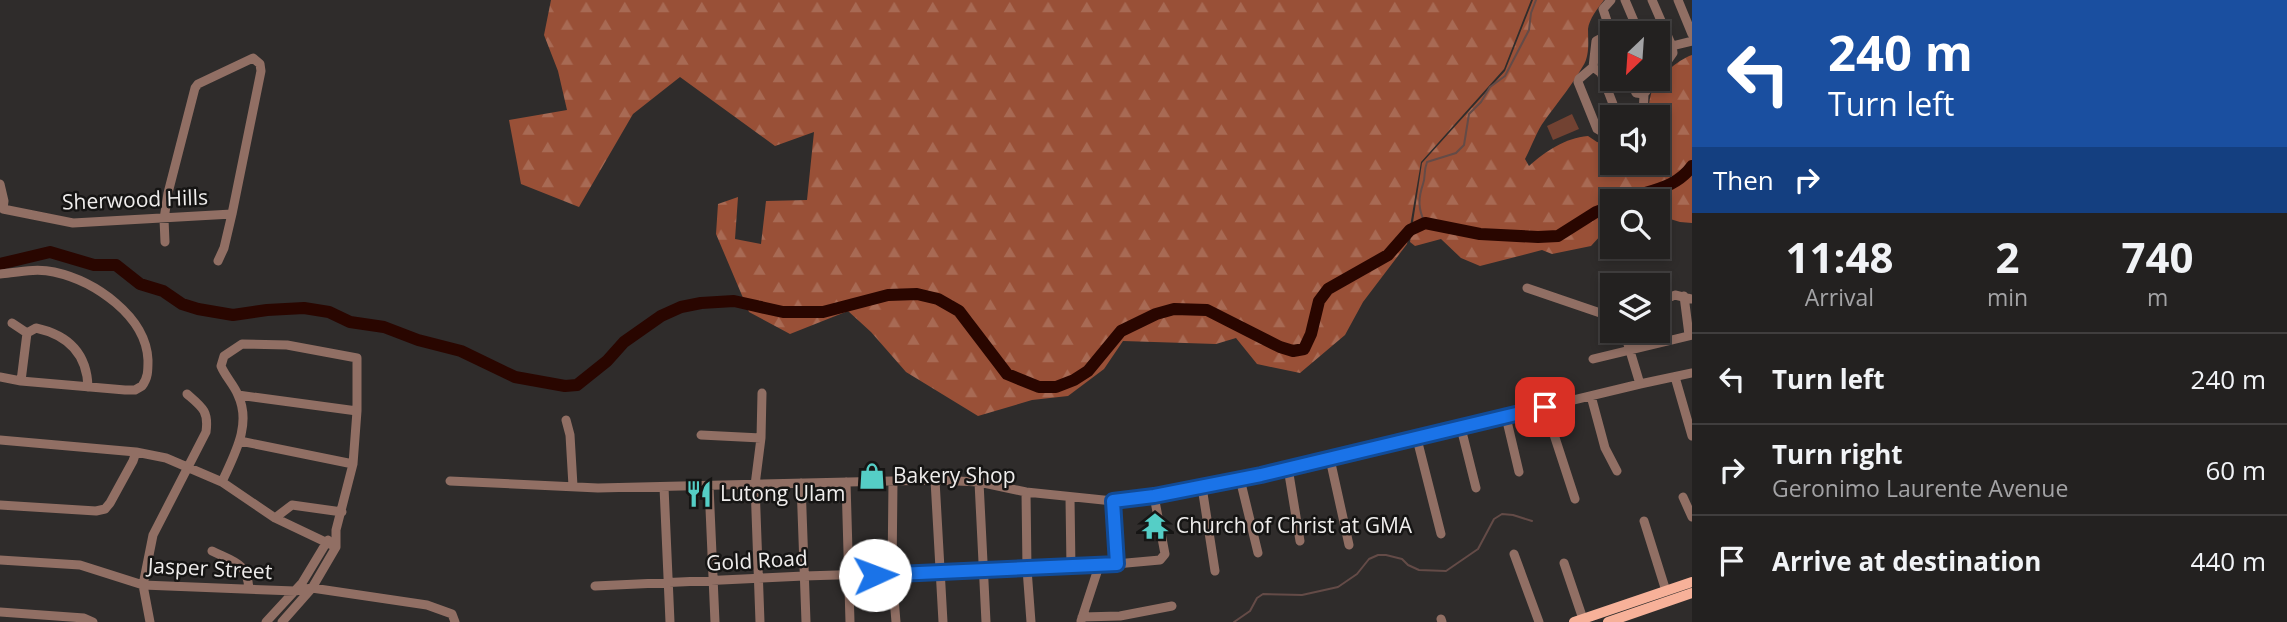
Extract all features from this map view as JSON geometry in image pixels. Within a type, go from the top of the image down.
[{"type":"main road","points":[[1578,620],[1666,591],[1690,592]]},
{"type":"main road","points":[[1608,622],[1690,592]]},
{"type":"street","points":[[1607,21],[1603,9],[1611,0]]},
{"type":"street","points":[[1625,0],[1634,21]]},
{"type":"street","points":[[1652,0],[1672,46],[1673,53],[1670,57]]},
{"type":"street","points":[[1678,0],[1692,34]]},
{"type":"street","points":[[1600,39],[1596,41],[1593,67],[1578,82],[1600,131]]},
{"type":"street","points":[[1672,46],[1692,41]]},
{"type":"street","points":[[165,242],[163,219],[195,88],[198,84],[253,58],[258,61],[261,71],[232,214],[218,261]]},
{"type":"street","points":[[1593,67],[1601,73],[1613,105]]},
{"type":"street","points":[[1635,91],[1644,94]]},
{"type":"street","points":[[1644,105],[1646,91]]},
{"type":"street","points":[[0,184],[4,201],[1,211]]},
{"type":"street","name":"Sherwood Hills","points":[[1,211],[73,223],[232,214]]},
{"type":"street","points":[[0,274],[41,270],[82,282],[119,307],[133,321],[145,341],[148,371],[146,389],[135,390],[0,377]]},
{"type":"street","points":[[1527,288],[1600,313]]},
{"type":"street","points":[[1593,359],[1691,335],[1688,298],[1670,296]]},
{"type":"street","points":[[12,323],[27,333]]},
{"type":"street","points":[[27,333],[30,330],[42,330],[74,347],[85,360],[88,387]]},
{"type":"street","points":[[21,381],[27,333]]},
{"type":"street","points":[[1628,343],[1640,384]]},
{"type":"street","points":[[222,482],[240,441],[244,419],[238,395],[221,366],[224,356],[242,344],[287,345],[357,358],[353,464],[336,530],[336,547],[312,588],[282,622]]},
{"type":"street","points":[[450,481],[664,487],[935,480],[979,482],[1026,492],[1113,501],[1240,479],[1692,373]]},
{"type":"street","points":[[1675,377],[1692,436]]},
{"type":"street","points":[[760,622],[755,485],[761,438],[762,393]]},
{"type":"street","points":[[150,622],[143,584],[153,535],[206,432],[208,419],[202,407],[187,394]]},
{"type":"street","points":[[238,395],[357,411]]},
{"type":"street","points":[[1591,396],[1605,448],[1617,471]]},
{"type":"street","points":[[1545,407],[1575,499]]},
{"type":"street","points":[[1506,417],[1519,472]]},
{"type":"street","points":[[566,420],[570,435],[573,486]]},
{"type":"street","points":[[1461,428],[1476,488]]},
{"type":"street","points":[[701,435],[761,438]]},
{"type":"street","points":[[1417,439],[1441,534]]},
{"type":"street","points":[[0,440],[136,452],[166,458],[222,482],[275,518],[336,547]]},
{"type":"street","points":[[240,441],[353,464]]},
{"type":"street","points":[[0,505],[96,511],[105,509],[136,452]]},
{"type":"street","points":[[1330,458],[1349,545]]},
{"type":"street","points":[[1288,468],[1300,541]]},
{"type":"street","points":[[1240,479],[1258,553]]},
{"type":"street","points":[[935,480],[943,622]]},
{"type":"street","points":[[846,482],[849,622]]},
{"type":"street","points":[[892,482],[892,574],[896,622]]},
{"type":"street","points":[[979,482],[986,622]]},
{"type":"street","points":[[801,483],[806,622]]},
{"type":"street","points":[[709,486],[715,622]]},
{"type":"street","points":[[664,487],[670,622]]},
{"type":"street","points":[[1202,487],[1215,571]]},
{"type":"street","points":[[1026,492],[1031,622]]},
{"type":"street","points":[[1113,501],[1117,564],[1160,560],[1165,554],[1154,496]]},
{"type":"street","points":[[1684,497],[1692,517]]},
{"type":"street","points":[[1070,498],[1071,568]]},
{"type":"street","points":[[275,518],[292,505],[342,512]]},
{"type":"street","points":[[1644,521],[1666,591]]},
{"type":"street","points":[[266,622],[302,583],[325,543],[336,530]]},
{"type":"street","points":[[212,551],[244,568],[248,574],[249,589]]},
{"type":"street","points":[[1514,554],[1539,622]]},
{"type":"street","name":"Jasper Street","points":[[0,560],[80,565],[143,584],[295,591],[312,588],[427,605],[452,614],[455,622]]},
{"type":"street","points":[[1564,563],[1578,620]]},
{"type":"street","name":"Gold Road","points":[[595,586],[1117,564]]},
{"type":"street","points":[[1100,566],[1081,619],[1120,616],[1172,606]]},
{"type":"street","points":[[0,612],[84,618],[93,622]]},
{"type":"shaded area","points":[[1572,114],[1579,129],[1553,140],[1547,126]]},
{"type":"green space","points":[[551,0],[1531,0],[1504,69],[1421,162],[1407,244],[1363,302],[1345,335],[1300,373],[1257,364],[1236,338],[1216,344],[1123,341],[1104,369],[1068,396],[1032,400],[978,416],[906,372],[871,332],[848,311],[790,334],[749,312],[716,234],[718,204],[738,197],[735,239],[761,244],[766,201],[807,200],[814,132],[775,146],[680,77],[633,114],[579,207],[521,184],[509,120],[567,110],[558,71],[544,35]]},
{"type":"green space","points":[[1533,0],[1604,0],[1589,25],[1585,62],[1539,129],[1525,159],[1529,166],[1556,146],[1571,139],[1588,136],[1600,143],[1600,175],[1670,175],[1670,105],[1649,105],[1651,94],[1652,91],[1670,91],[1670,69],[1692,55],[1692,223],[1670,219],[1670,189],[1600,189],[1600,236],[1591,246],[1552,254],[1542,250],[1480,266],[1461,258],[1441,239],[1415,246],[1410,242],[1422,163],[1505,71]]},
{"type":"waterway","points":[[1425,223],[1420,199],[1427,162],[1456,153],[1464,145],[1469,114],[1481,102],[1490,87],[1505,76],[1529,30],[1536,0]]},
{"type":"waterway","points":[[1657,189],[1677,180],[1692,166]]},
{"type":"waterway","points":[[0,264],[50,252],[94,265],[116,265],[140,284],[163,291],[182,304],[198,309],[233,315],[304,308],[329,312],[350,322],[384,327],[418,340],[461,351],[515,377],[565,386],[577,385],[607,361],[624,342],[661,316],[681,307],[734,301],[783,312],[823,312],[888,295],[917,294],[938,299],[959,311],[1007,374],[1039,387],[1056,387],[1088,371],[1121,331],[1156,314],[1174,309],[1207,310],[1280,347],[1293,351],[1304,349],[1311,334],[1319,301],[1328,289],[1388,255],[1410,230],[1425,223],[1480,234],[1558,236],[1600,210]]},
{"type":"waterway","points":[[1234,622],[1250,611],[1257,598],[1263,594],[1302,595],[1338,587],[1357,574],[1369,559],[1378,555],[1402,559],[1419,570],[1446,571],[1478,549],[1494,519],[1502,514],[1532,521]]},
{"type":"place","name":"Bakery Shop","points":[[872,476]]},
{"type":"place","name":"Lutong Ulam","points":[[699,494]]},
{"type":"place","name":"Church of Christ at GMA","points":[[1155,526]]},
{"type":"route","points":[[875,575],[1117,564],[1113,501],[1154,496],[1261,475],[1545,407]]}]
